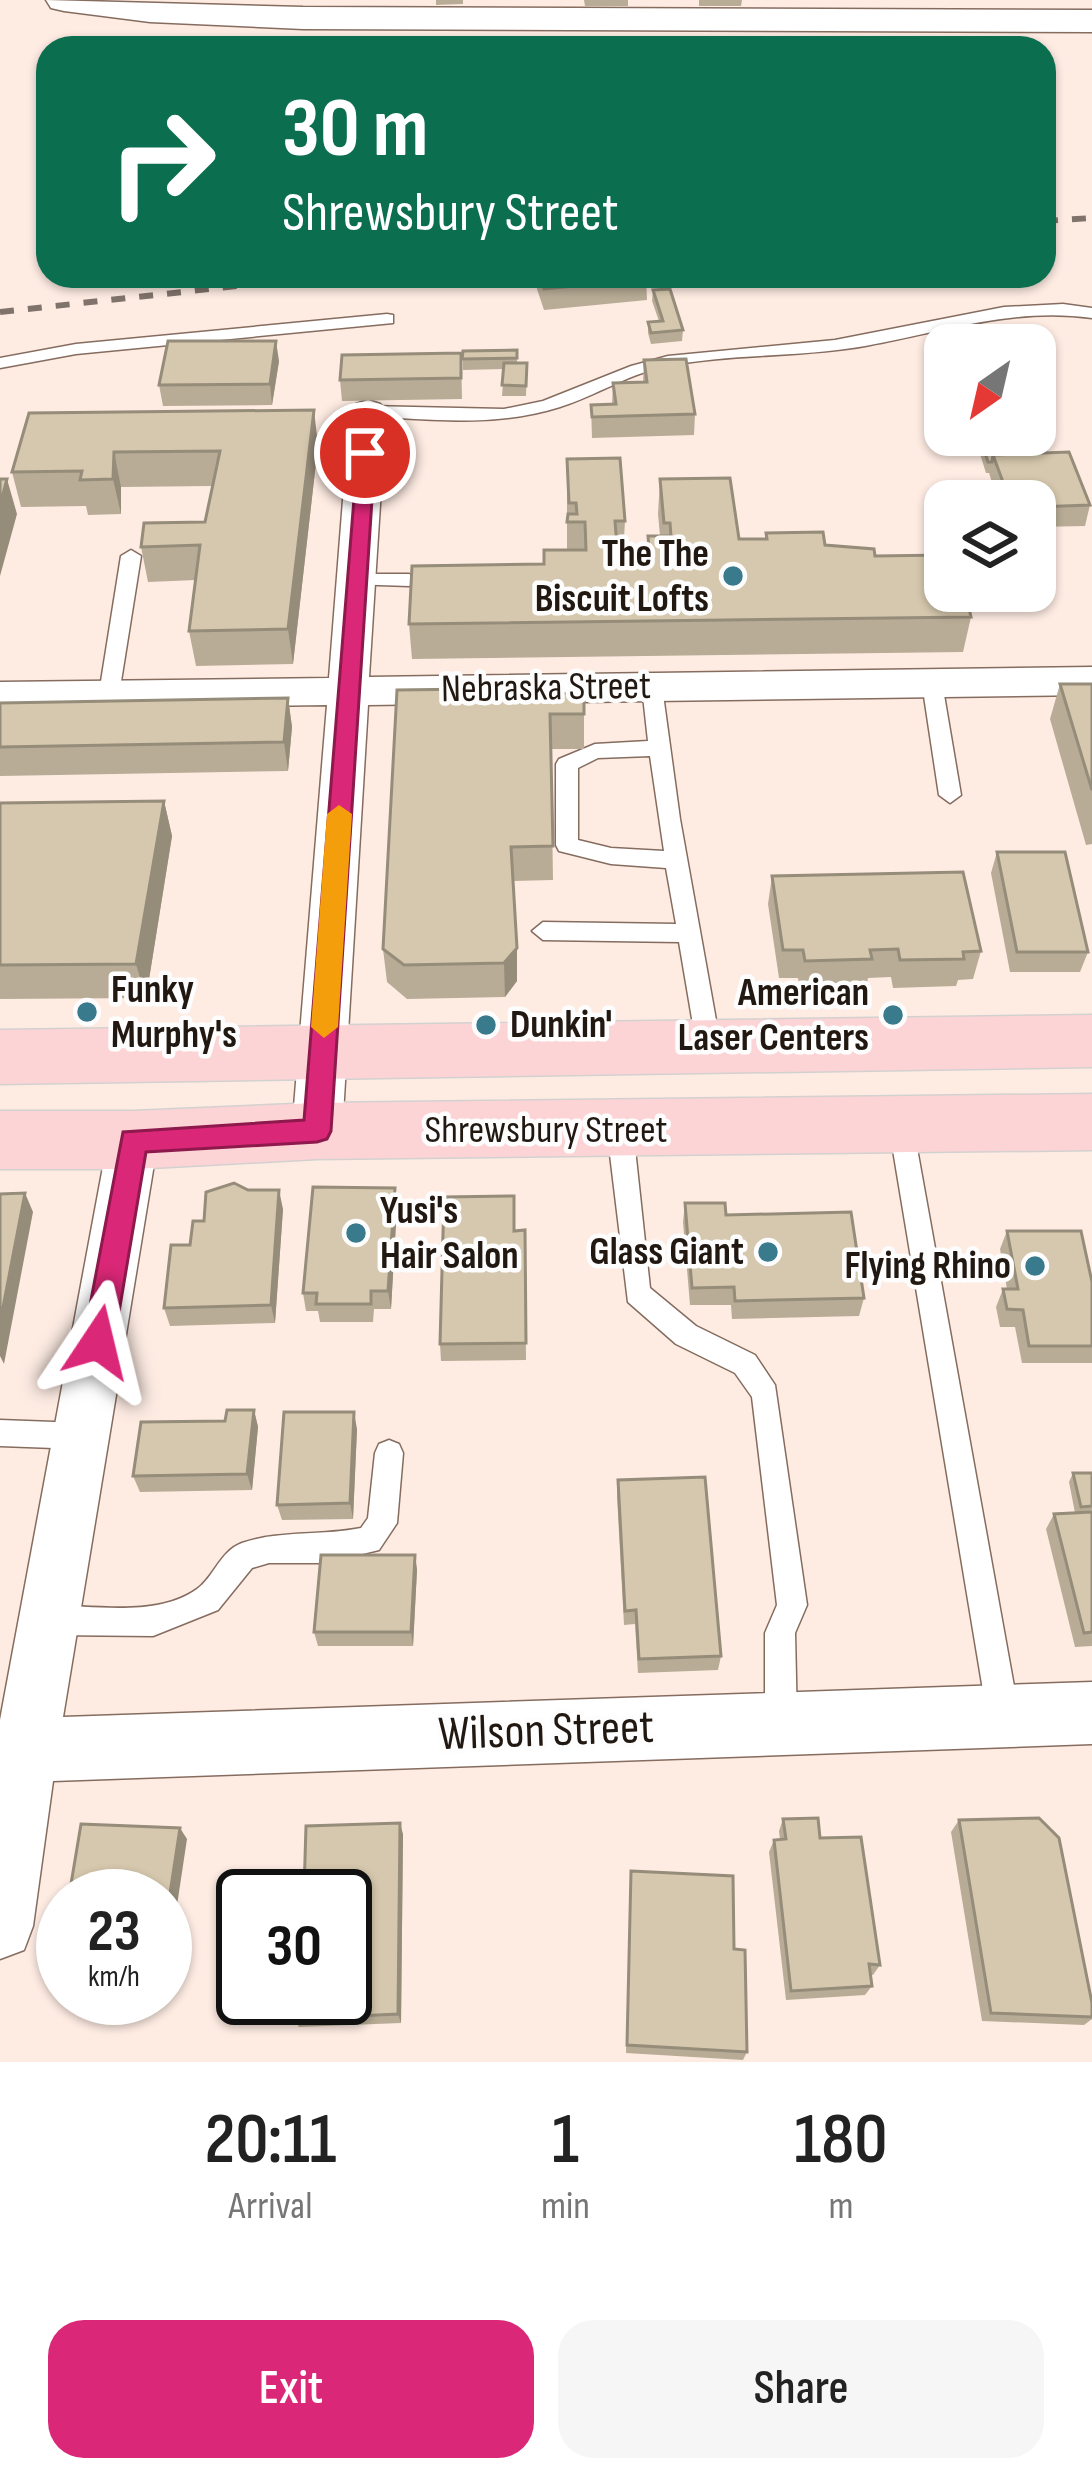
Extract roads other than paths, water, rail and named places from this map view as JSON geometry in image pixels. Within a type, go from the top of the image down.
[{"type":"main road","points":[[64,0],[150,11],[303,18],[951,10],[1092,21]]},
{"type":"main road","name":"Shrewsbury Street","points":[[0,1057],[1092,1041]]},
{"type":"main road","name":"Shrewsbury Street","points":[[0,1140],[134,1141],[317,1131],[1092,1122]]},
{"type":"street","points":[[317,1131],[368,411]]},
{"type":"street","name":"Nebraska Street","points":[[0,696],[1092,681]]},
{"type":"street","points":[[0,1926],[13,1750],[49,1620],[134,1141]]},
{"type":"street","name":"Wilson Street","points":[[13,1750],[1092,1713]]},
{"type":"lane","points":[[368,411],[507,414],[554,404],[633,368],[670,360],[857,342],[1005,311],[1066,308],[1092,314]]},
{"type":"lane","points":[[0,363],[76,349],[387,319]]},
{"type":"lane","points":[[109,694],[131,556]]},
{"type":"lane","points":[[356,580],[409,580]]},
{"type":"lane","points":[[932,683],[950,795]]},
{"type":"lane","points":[[652,687],[709,1048]]},
{"type":"lane","points":[[660,748],[595,751],[567,764],[567,845],[611,856],[676,860]]},
{"type":"lane","points":[[543,931],[689,933]]},
{"type":"lane","points":[[901,1126],[1003,1714]]},
{"type":"lane","points":[[620,1130],[637,1294],[686,1335],[745,1364],[765,1394],[792,1605],[780,1633],[781,1723]]},
{"type":"lane","points":[[0,1433],[82,1436]]},
{"type":"lane","points":[[49,1620],[153,1622],[208,1600],[243,1557],[369,1540],[382,1523],[389,1453]]},
{"type":"railway","points":[[1056,220],[1092,218]]},
{"type":"railway","points":[[0,312],[219,288]]},
{"type":"place","name":"The The Biscuit Lofts","points":[[733,576]]},
{"type":"place","name":"Funky Murphy's","points":[[87,1012]]},
{"type":"place","name":"American Laser Centers","points":[[893,1015]]},
{"type":"place","name":"Dunkin'","points":[[486,1025]]},
{"type":"place","name":"Yusi's Hair Salon","points":[[356,1233]]},
{"type":"place","name":"Glass Giant","points":[[768,1252]]},
{"type":"place","name":"Flying Rhino","points":[[1035,1266]]}]
